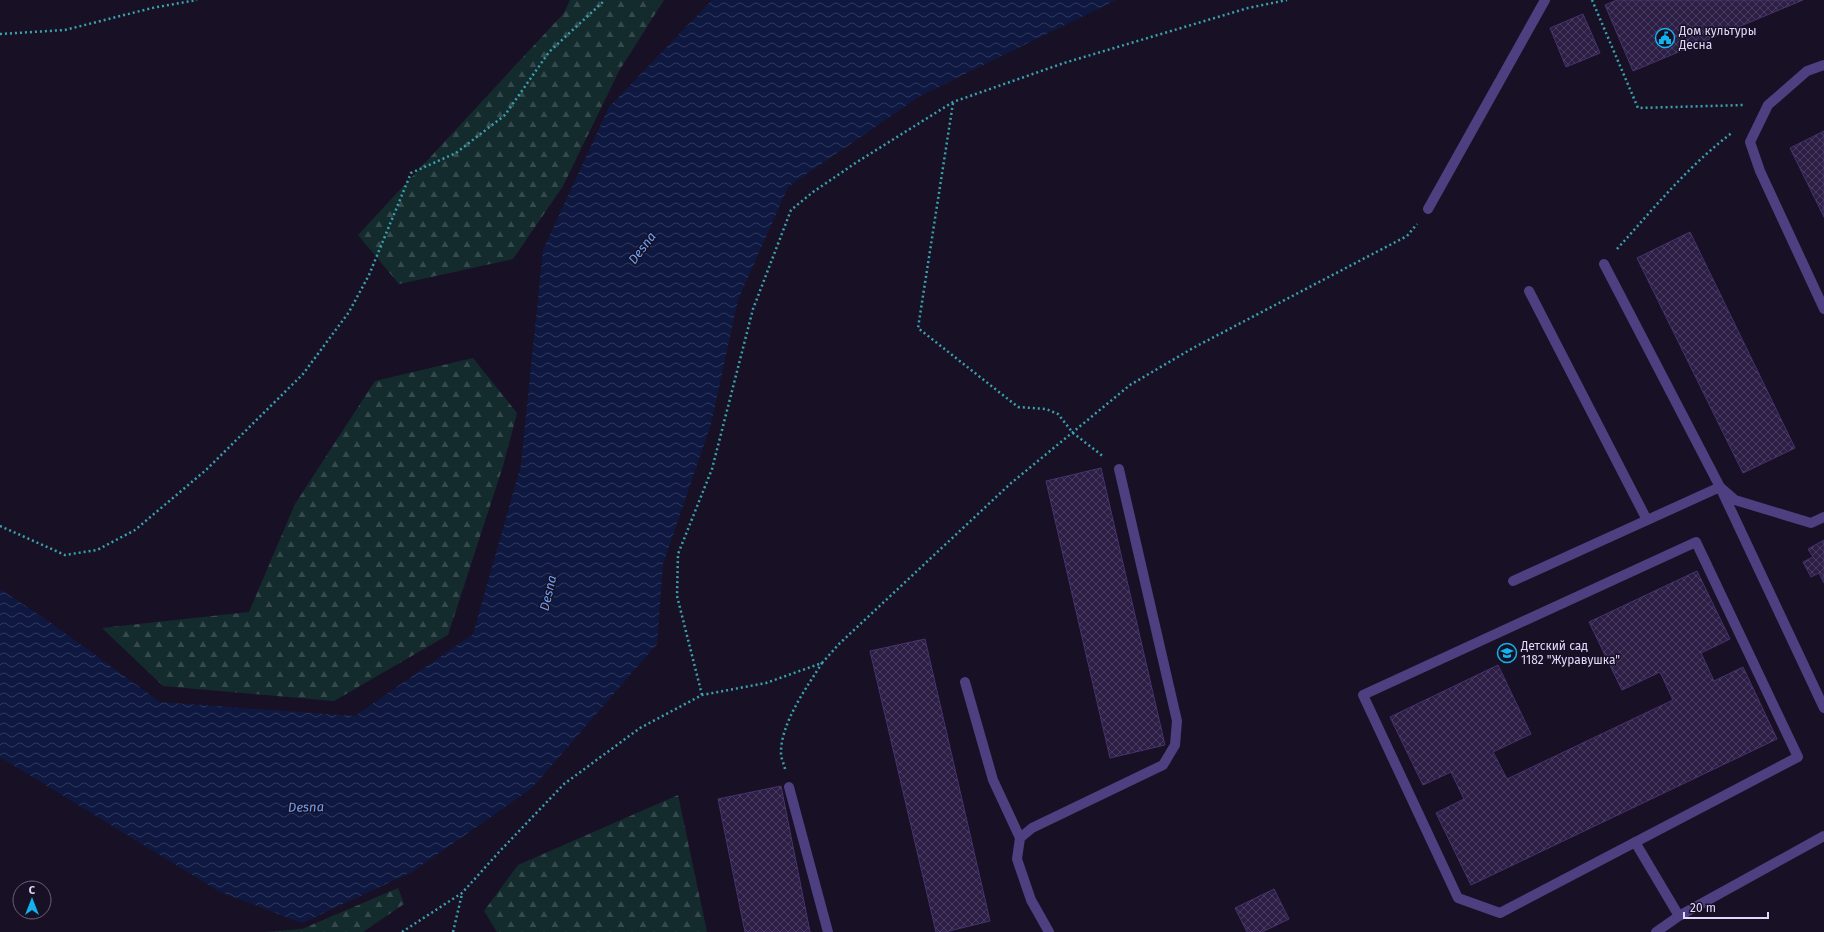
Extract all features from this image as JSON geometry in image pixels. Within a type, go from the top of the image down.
[{"type":"street","points":[[1428,209],[1545,0]]},
{"type":"street","points":[[1824,65],[1807,71],[1768,105],[1750,142],[1760,171],[1824,309]]},
{"type":"street","points":[[1604,264],[1720,487],[1824,708]]},
{"type":"street","points":[[1530,291],[1647,520]]},
{"type":"street","points":[[1020,838],[1032,828],[1163,766],[1175,746],[1177,721],[1119,469]]},
{"type":"street","points":[[1720,487],[1735,500],[1812,523],[1824,517]]},
{"type":"street","points":[[1513,581],[1720,487]]},
{"type":"street","points":[[1696,542],[1798,757],[1635,842],[1500,912],[1458,898],[1363,695],[1696,542]]},
{"type":"street","points":[[965,682],[992,780],[1020,838],[1017,859],[1031,900],[1048,932]]},
{"type":"street","points":[[789,787],[828,932]]},
{"type":"street","points":[[1656,932],[1678,916],[1824,836]]},
{"type":"street","points":[[1635,842],[1678,916]]},
{"type":"path","points":[[0,34],[65,30],[152,8],[197,0]]},
{"type":"path","points":[[0,526],[66,555],[97,550],[135,530],[206,470],[302,374],[349,312],[369,275],[411,173],[456,153],[506,115],[549,52],[605,0]]},
{"type":"path","points":[[702,695],[677,596],[678,554],[712,469],[753,309],[791,210],[813,192],[858,162],[953,102],[1064,63],[1248,8],[1287,0]]},
{"type":"path","points":[[1592,0],[1638,108],[1768,105]]},
{"type":"path","points":[[953,102],[918,328],[1018,407],[1046,408],[1058,414],[1073,433],[1119,469]]},
{"type":"path","points":[[1604,264],[1675,185],[1712,147],[1737,128]]},
{"type":"path","points":[[789,787],[781,753],[786,728],[795,708],[822,663],[839,644],[1004,490],[1130,385],[1187,351],[1407,236],[1428,209]]},
{"type":"path","points":[[402,932],[462,894],[499,852],[564,784],[640,728],[702,695],[766,683],[822,663]]},
{"type":"path","points":[[453,932],[462,894]]},
{"type":"green space","points":[[570,0],[664,0],[619,71],[563,186],[513,259],[399,284],[358,235],[564,13]]},
{"type":"green space","points":[[473,358],[517,413],[503,466],[448,635],[334,701],[163,686],[102,628],[249,612],[295,504],[375,381]]},
{"type":"green space","points":[[678,795],[707,932],[497,932],[484,911],[518,865]]},
{"type":"green space","points":[[398,888],[404,904],[363,932],[266,932],[302,929]]},
{"type":"water","name":"Desna","points":[[712,0],[1116,0],[920,96],[788,187],[738,300],[711,424],[663,564],[657,644],[532,788],[412,872],[302,923],[220,892],[0,757],[0,589],[51,623],[160,702],[355,716],[473,634],[521,465],[543,250],[609,107]]},
{"type":"building","name":"Дом культуры Десна","points":[[1617,0],[1803,0],[1633,71],[1605,5]]},
{"type":"building","points":[[1583,14],[1600,53],[1566,67],[1550,28]]},
{"type":"building","points":[[1824,131],[1824,217],[1790,148]]},
{"type":"building","points":[[1690,232],[1795,448],[1743,473],[1637,258]]},
{"type":"building","points":[[1101,468],[1165,745],[1110,758],[1046,481]]},
{"type":"building","points":[[1824,540],[1824,583],[1819,573],[1811,577],[1803,562],[1813,557],[1808,549]]},
{"type":"building","points":[[1697,571],[1730,639],[1701,653],[1714,681],[1743,667],[1777,739],[1471,885],[1436,813],[1464,799],[1451,772],[1423,785],[1390,717],[1498,665],[1531,734],[1493,752],[1507,779],[1673,700],[1660,672],[1622,690],[1589,622]]},
{"type":"building","points":[[925,639],[990,921],[945,932],[936,932],[870,651]]},
{"type":"building","points":[[781,786],[810,932],[745,932],[718,799]]},
{"type":"building","points":[[1274,889],[1289,919],[1262,932],[1247,932],[1235,908]]},
{"type":"place","name":"Дом культуры Десна","points":[[1665,38]]},
{"type":"place","name":"Детский сад 1182 \"Журавушка\"","points":[[1507,653]]}]
